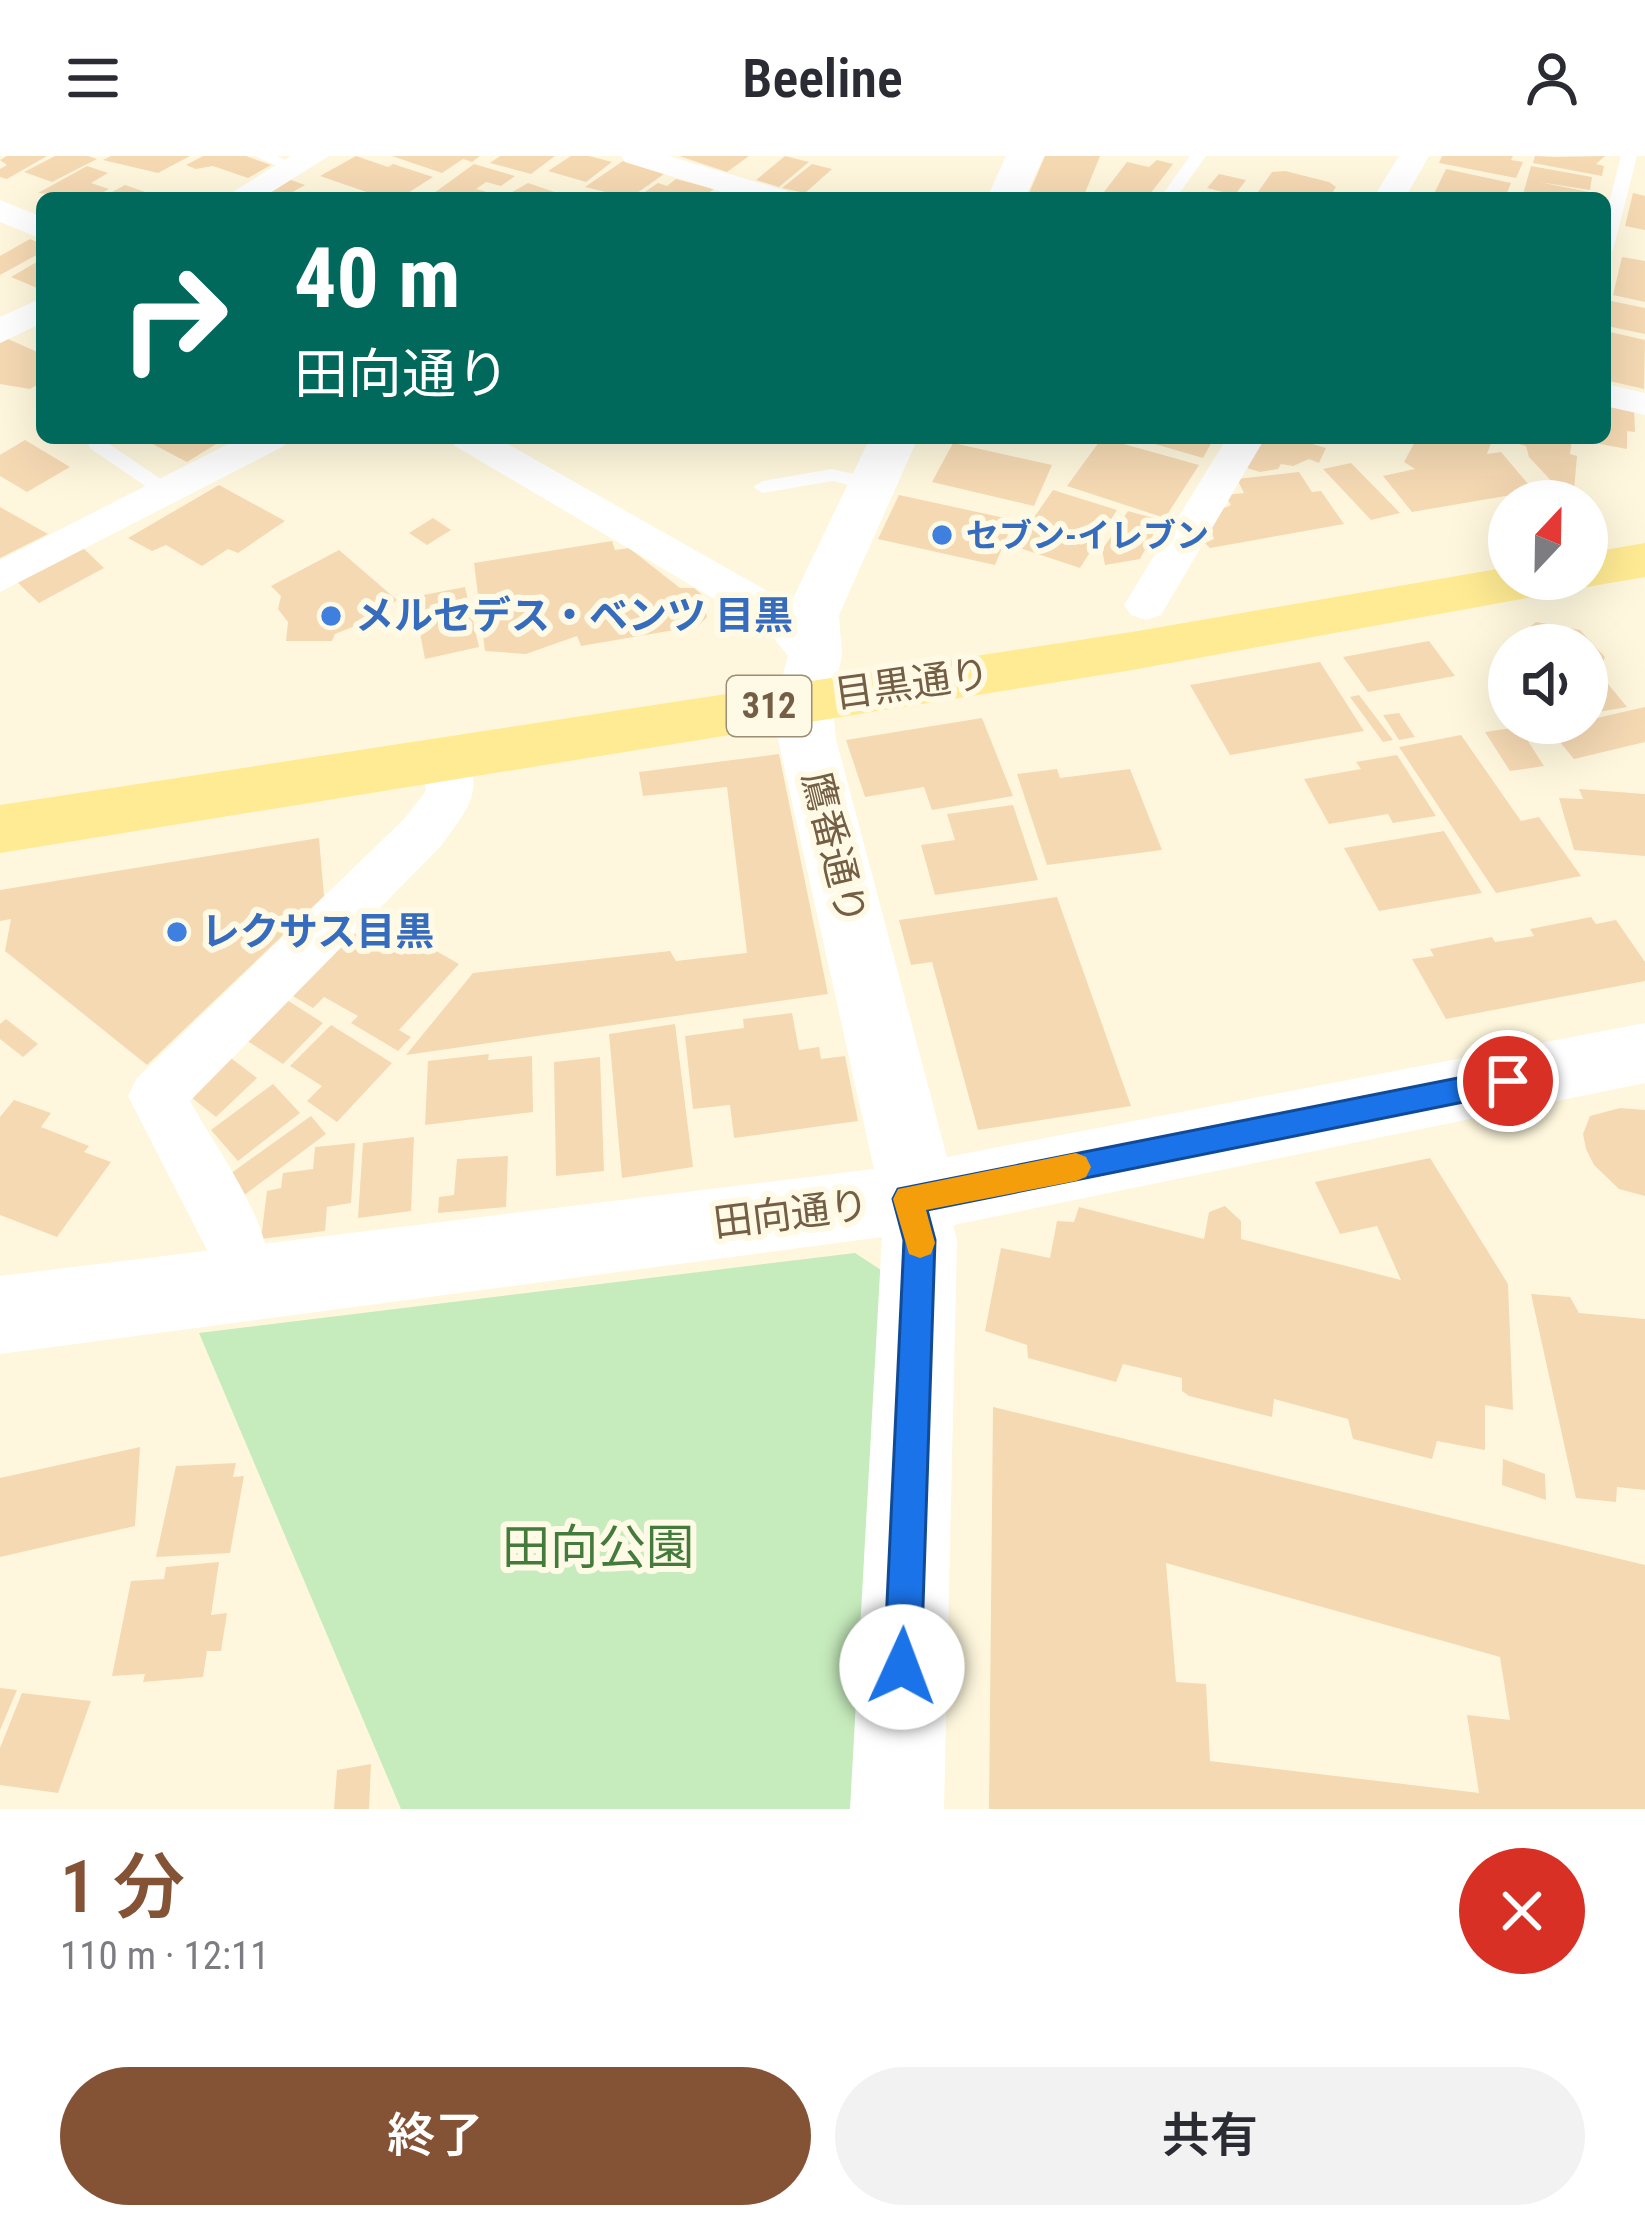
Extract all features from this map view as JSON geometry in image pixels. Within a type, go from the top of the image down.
[{"type":"main road","points":[[1608,526],[1645,520]]},
{"type":"main road","name":"目黒通り","points":[[0,830],[445,760],[1146,605],[1488,548]]},
{"type":"main road","points":[[1608,566],[1645,560]]},
{"type":"main road","name":"目黒通り","points":[[0,783],[810,678],[1132,651],[1488,588]]},
{"type":"street","points":[[636,156],[731,192]]},
{"type":"street","points":[[735,192],[769,156]]},
{"type":"street","points":[[1009,192],[1025,156]]},
{"type":"street","points":[[1393,192],[1414,156]]},
{"type":"street","points":[[247,192],[290,160]]},
{"type":"street","points":[[0,210],[36,226]]},
{"type":"street","points":[[0,332],[36,311]]},
{"type":"street","points":[[1611,396],[1645,404]]},
{"type":"street","points":[[0,578],[259,444]]},
{"type":"street","points":[[480,444],[782,620],[810,678]]},
{"type":"street","points":[[1146,605],[1242,444]]},
{"type":"street","name":"鷹番通り","points":[[883,461],[812,614],[807,739],[911,1157],[908,1199],[920,1240],[897,1809]]},
{"type":"street","points":[[243,1282],[239,1250],[157,1096],[423,832],[451,794],[445,760]]},
{"type":"street","name":"田向通り","points":[[0,1315],[908,1199],[1645,1053]]},
{"type":"lane","points":[[1172,192],[1198,156]]},
{"type":"lane","points":[[1611,226],[1629,156]]},
{"type":"lane","points":[[99,444],[167,492]]},
{"type":"lane","points":[[763,487],[832,476],[883,461]]},
{"type":"green space","name":"田向公園","points":[[855,1253],[881,1270],[856,1809],[401,1809],[199,1333]]},
{"type":"building","points":[[47,156],[7,179],[0,177],[0,169],[7,165],[0,160]]},
{"type":"building","points":[[55,156],[97,159],[52,182],[24,172]]},
{"type":"building","points":[[111,156],[190,156],[158,173],[103,160]]},
{"type":"building","points":[[203,156],[246,156],[271,165],[248,178],[213,166],[196,169],[186,165]]},
{"type":"building","points":[[356,156],[433,177],[409,192],[367,192],[320,176]]},
{"type":"building","points":[[392,156],[480,156],[472,162],[463,159],[442,173]]},
{"type":"building","points":[[500,156],[555,156],[531,174],[490,163]]},
{"type":"building","points":[[571,156],[612,162],[586,182],[548,171]]},
{"type":"building","points":[[679,156],[749,156],[727,172]]},
{"type":"building","points":[[785,156],[809,162],[779,187],[756,180]]},
{"type":"building","points":[[1045,156],[1100,156],[1085,192],[1030,192]]},
{"type":"building","points":[[1442,156],[1513,156],[1511,160],[1523,162],[1516,178],[1439,163]]},
{"type":"building","points":[[1535,156],[1605,156],[1596,164],[1604,166],[1602,176],[1533,163]]},
{"type":"building","points":[[1157,160],[1173,164],[1152,192],[1104,192],[1127,162],[1149,167]]},
{"type":"building","points":[[623,161],[664,174],[638,192],[585,187]]},
{"type":"building","points":[[474,164],[515,176],[501,186],[486,182],[476,189],[487,192],[435,192]]},
{"type":"building","points":[[812,164],[832,169],[806,192],[782,188]]},
{"type":"building","points":[[87,166],[108,173],[91,183],[109,189],[104,192],[40,192]]},
{"type":"building","points":[[1531,166],[1592,177],[1590,190],[1539,182],[1589,192],[1524,192]]},
{"type":"building","points":[[1446,169],[1511,183],[1507,192],[1435,192]]},
{"type":"building","points":[[1285,171],[1336,187],[1333,192],[1258,192],[1272,172]]},
{"type":"building","points":[[1219,174],[1246,180],[1237,192],[1207,188]]},
{"type":"building","points":[[288,179],[305,185],[293,192],[264,192]]},
{"type":"building","points":[[676,179],[714,189],[645,192],[658,183],[667,186]]},
{"type":"building","points":[[528,183],[554,192],[512,192]]},
{"type":"building","points":[[125,185],[145,192],[112,192]]},
{"type":"building","points":[[1633,193],[1645,196],[1645,230],[1625,226]]},
{"type":"building","points":[[30,239],[36,242],[36,255],[0,275],[0,256]]},
{"type":"building","points":[[1622,257],[1645,261],[1645,302],[1613,295]]},
{"type":"building","points":[[36,262],[36,287],[11,277]]},
{"type":"building","points":[[1611,301],[1645,308],[1645,334],[1611,327]]},
{"type":"building","points":[[1611,332],[1645,340],[1644,389],[1611,381]]},
{"type":"building","points":[[8,339],[36,351],[36,386],[30,389],[0,384],[0,343]]},
{"type":"building","points":[[1611,403],[1634,408],[1635,432],[1627,431],[1627,449],[1600,444],[1611,444]]},
{"type":"building","points":[[25,440],[70,467],[27,492],[0,476],[0,455]]},
{"type":"building","points":[[153,444],[216,444],[187,462]]},
{"type":"building","points":[[952,444],[1052,465],[1034,506],[932,482]]},
{"type":"building","points":[[1098,444],[1124,444],[1199,465],[1165,518],[1067,486]]},
{"type":"building","points":[[1155,444],[1211,444],[1203,458]]},
{"type":"building","points":[[1259,444],[1326,448],[1319,463],[1309,459],[1260,472],[1244,467]]},
{"type":"building","points":[[1414,444],[1491,444],[1487,454],[1501,452],[1525,480],[1488,480],[1488,499],[1412,512],[1383,476],[1415,469],[1404,462]]},
{"type":"building","points":[[1519,444],[1571,444],[1570,454],[1577,456],[1575,480],[1550,480],[1529,457],[1526,446]]},
{"type":"building","points":[[1351,463],[1400,513],[1371,520],[1323,469]]},
{"type":"building","points":[[1299,472],[1312,492],[1321,491],[1344,524],[1210,548],[1205,543],[1214,539],[1210,527],[1222,509],[1231,505],[1225,495],[1244,493],[1237,479]]},
{"type":"building","points":[[219,485],[285,521],[238,553],[228,549],[202,566],[166,545],[152,551],[128,538]]},
{"type":"building","points":[[1053,490],[1117,510],[1080,568],[1014,546]]},
{"type":"building","points":[[899,495],[1014,520],[995,565],[878,539]]},
{"type":"building","points":[[0,507],[48,534],[0,558]]},
{"type":"building","points":[[1128,511],[1161,520],[1140,559],[1105,565],[1102,550]]},
{"type":"building","points":[[433,518],[451,530],[427,545],[409,533]]},
{"type":"building","points":[[612,541],[615,550],[629,548],[680,588],[694,588],[701,594],[707,617],[698,626],[581,646],[577,636],[526,654],[485,651],[474,563]]},
{"type":"building","points":[[82,547],[104,568],[39,603],[16,581]]},
{"type":"building","points":[[339,550],[397,600],[375,618],[335,634],[332,641],[286,641],[288,622],[278,609],[281,596],[271,586]]},
{"type":"building","points":[[465,587],[479,647],[425,659],[413,597]]},
{"type":"building","points":[[1429,641],[1455,676],[1368,692],[1343,657]]},
{"type":"building","points":[[1320,662],[1364,731],[1230,755],[1190,685]]},
{"type":"building","points":[[1608,684],[1627,707],[1608,710]]},
{"type":"building","points":[[1359,695],[1393,740],[1383,742],[1350,697]]},
{"type":"building","points":[[1645,707],[1645,742],[1574,759],[1562,744],[1608,744],[1608,715]]},
{"type":"building","points":[[1399,713],[1415,737],[1399,740],[1383,715]]},
{"type":"building","points":[[982,718],[1013,796],[932,810],[924,787],[865,797],[846,740]]},
{"type":"building","points":[[1461,735],[1521,821],[1539,817],[1581,876],[1496,893],[1399,747]]},
{"type":"building","points":[[1493,744],[1530,744],[1544,766],[1510,771]]},
{"type":"building","points":[[779,754],[828,994],[406,1055],[473,973],[670,951],[676,961],[747,953],[727,787],[643,796],[639,772]]},
{"type":"building","points":[[1397,755],[1436,816],[1393,823],[1388,814],[1329,824],[1304,779],[1361,769],[1356,762]]},
{"type":"building","points":[[1057,769],[1060,778],[1130,769],[1162,850],[1047,865],[1017,774]]},
{"type":"building","points":[[1579,789],[1645,794],[1645,856],[1574,850],[1559,798],[1583,799]]},
{"type":"building","points":[[1013,805],[1038,880],[935,895],[921,845],[955,840],[947,814]]},
{"type":"building","points":[[1444,831],[1482,893],[1379,911],[1344,848]]},
{"type":"building","points":[[319,838],[324,896],[147,1065],[5,951],[11,919],[0,921],[0,890]]},
{"type":"building","points":[[1057,897],[1131,1106],[978,1130],[932,962],[911,965],[899,920]]},
{"type":"building","points":[[1591,917],[1596,924],[1616,920],[1645,962],[1645,981],[1446,1019],[1412,959],[1434,956],[1430,949],[1492,937],[1495,942],[1534,936],[1530,929]]},
{"type":"building","points":[[349,920],[378,936],[389,924],[459,964],[399,1030],[411,1037],[398,1051],[351,1023],[358,1016],[324,997],[313,1008],[281,989]]},
{"type":"building","points":[[287,1000],[323,1023],[283,1064],[246,1040]]},
{"type":"building","points":[[792,1013],[799,1050],[819,1047],[821,1059],[845,1056],[858,1121],[734,1138],[730,1105],[693,1109],[685,1036],[744,1028],[743,1019]]},
{"type":"building","points":[[6,1019],[38,1044],[23,1057],[0,1039],[0,1024]]},
{"type":"building","points":[[675,1024],[693,1167],[622,1178],[609,1034]]},
{"type":"building","points":[[331,1025],[392,1063],[337,1122],[307,1101],[322,1086],[290,1066]]},
{"type":"building","points":[[223,1052],[257,1078],[216,1117],[182,1090]]},
{"type":"building","points":[[489,1054],[488,1060],[532,1056],[533,1112],[425,1125],[428,1061]]},
{"type":"building","points":[[600,1057],[604,1171],[556,1176],[554,1062]]},
{"type":"building","points":[[273,1084],[300,1113],[238,1161],[211,1130]]},
{"type":"building","points":[[14,1100],[51,1113],[41,1127],[89,1146],[84,1152],[111,1162],[57,1237],[0,1215],[0,1117]]},
{"type":"building","points":[[1620,1108],[1645,1110],[1645,1196],[1619,1189],[1594,1165],[1586,1149],[1583,1134],[1590,1116]]},
{"type":"building","points":[[311,1116],[326,1134],[243,1196],[227,1176]]},
{"type":"building","points":[[414,1137],[411,1211],[358,1218],[363,1143]]},
{"type":"building","points":[[355,1143],[351,1203],[327,1207],[325,1231],[261,1239],[267,1191],[281,1188],[283,1173],[313,1169],[315,1147]]},
{"type":"building","points":[[508,1156],[506,1207],[438,1213],[439,1197],[454,1195],[457,1159]]},
{"type":"building","points":[[1430,1158],[1508,1284],[1513,1410],[1485,1405],[1485,1450],[1437,1441],[1432,1459],[1353,1439],[1348,1419],[1274,1399],[1272,1417],[1189,1396],[1182,1391],[1182,1378],[1123,1364],[1116,1382],[1028,1358],[1027,1345],[985,1331],[1001,1248],[1050,1258],[1057,1221],[1074,1222],[1079,1207],[1204,1239],[1209,1212],[1225,1206],[1241,1221],[1241,1239],[1401,1280],[1377,1226],[1340,1234],[1315,1182]]},
{"type":"building","points":[[1531,1294],[1570,1297],[1579,1313],[1645,1319],[1645,1490],[1617,1487],[1616,1502],[1576,1498]]},
{"type":"building","points":[[993,1407],[1645,1565],[1645,1809],[989,1809]],"holes":[[[1166,1563],[1500,1657],[1510,1720],[1467,1715],[1479,1793],[1210,1761],[1206,1684],[1176,1682]]]},
{"type":"building","points":[[140,1447],[135,1526],[0,1557],[0,1478]]},
{"type":"building","points":[[1503,1459],[1545,1474],[1546,1500],[1502,1485]]},
{"type":"building","points":[[236,1463],[233,1477],[244,1476],[230,1553],[156,1557],[176,1466]]},
{"type":"building","points":[[219,1562],[211,1615],[227,1613],[221,1651],[207,1651],[203,1677],[143,1682],[145,1674],[112,1676],[131,1581],[164,1579],[166,1567]]},
{"type":"building","points":[[0,1688],[17,1690],[0,1730]]},
{"type":"building","points":[[22,1693],[91,1701],[58,1793],[0,1785],[0,1748]]},
{"type":"building","points":[[371,1764],[369,1809],[334,1809],[337,1770]]},
{"type":"slow traffic","points":[[920,1243],[908,1199],[1076,1167]]},
{"type":"place","name":"セブン-イレブン","points":[[942,535]]},
{"type":"place","name":"メルセデス・ベンツ 目黒","points":[[331,616]]},
{"type":"place","name":"レクサス目黒","points":[[177,932]]},
{"type":"route","points":[[902,1667],[920,1240],[908,1199],[1508,1081]]}]
